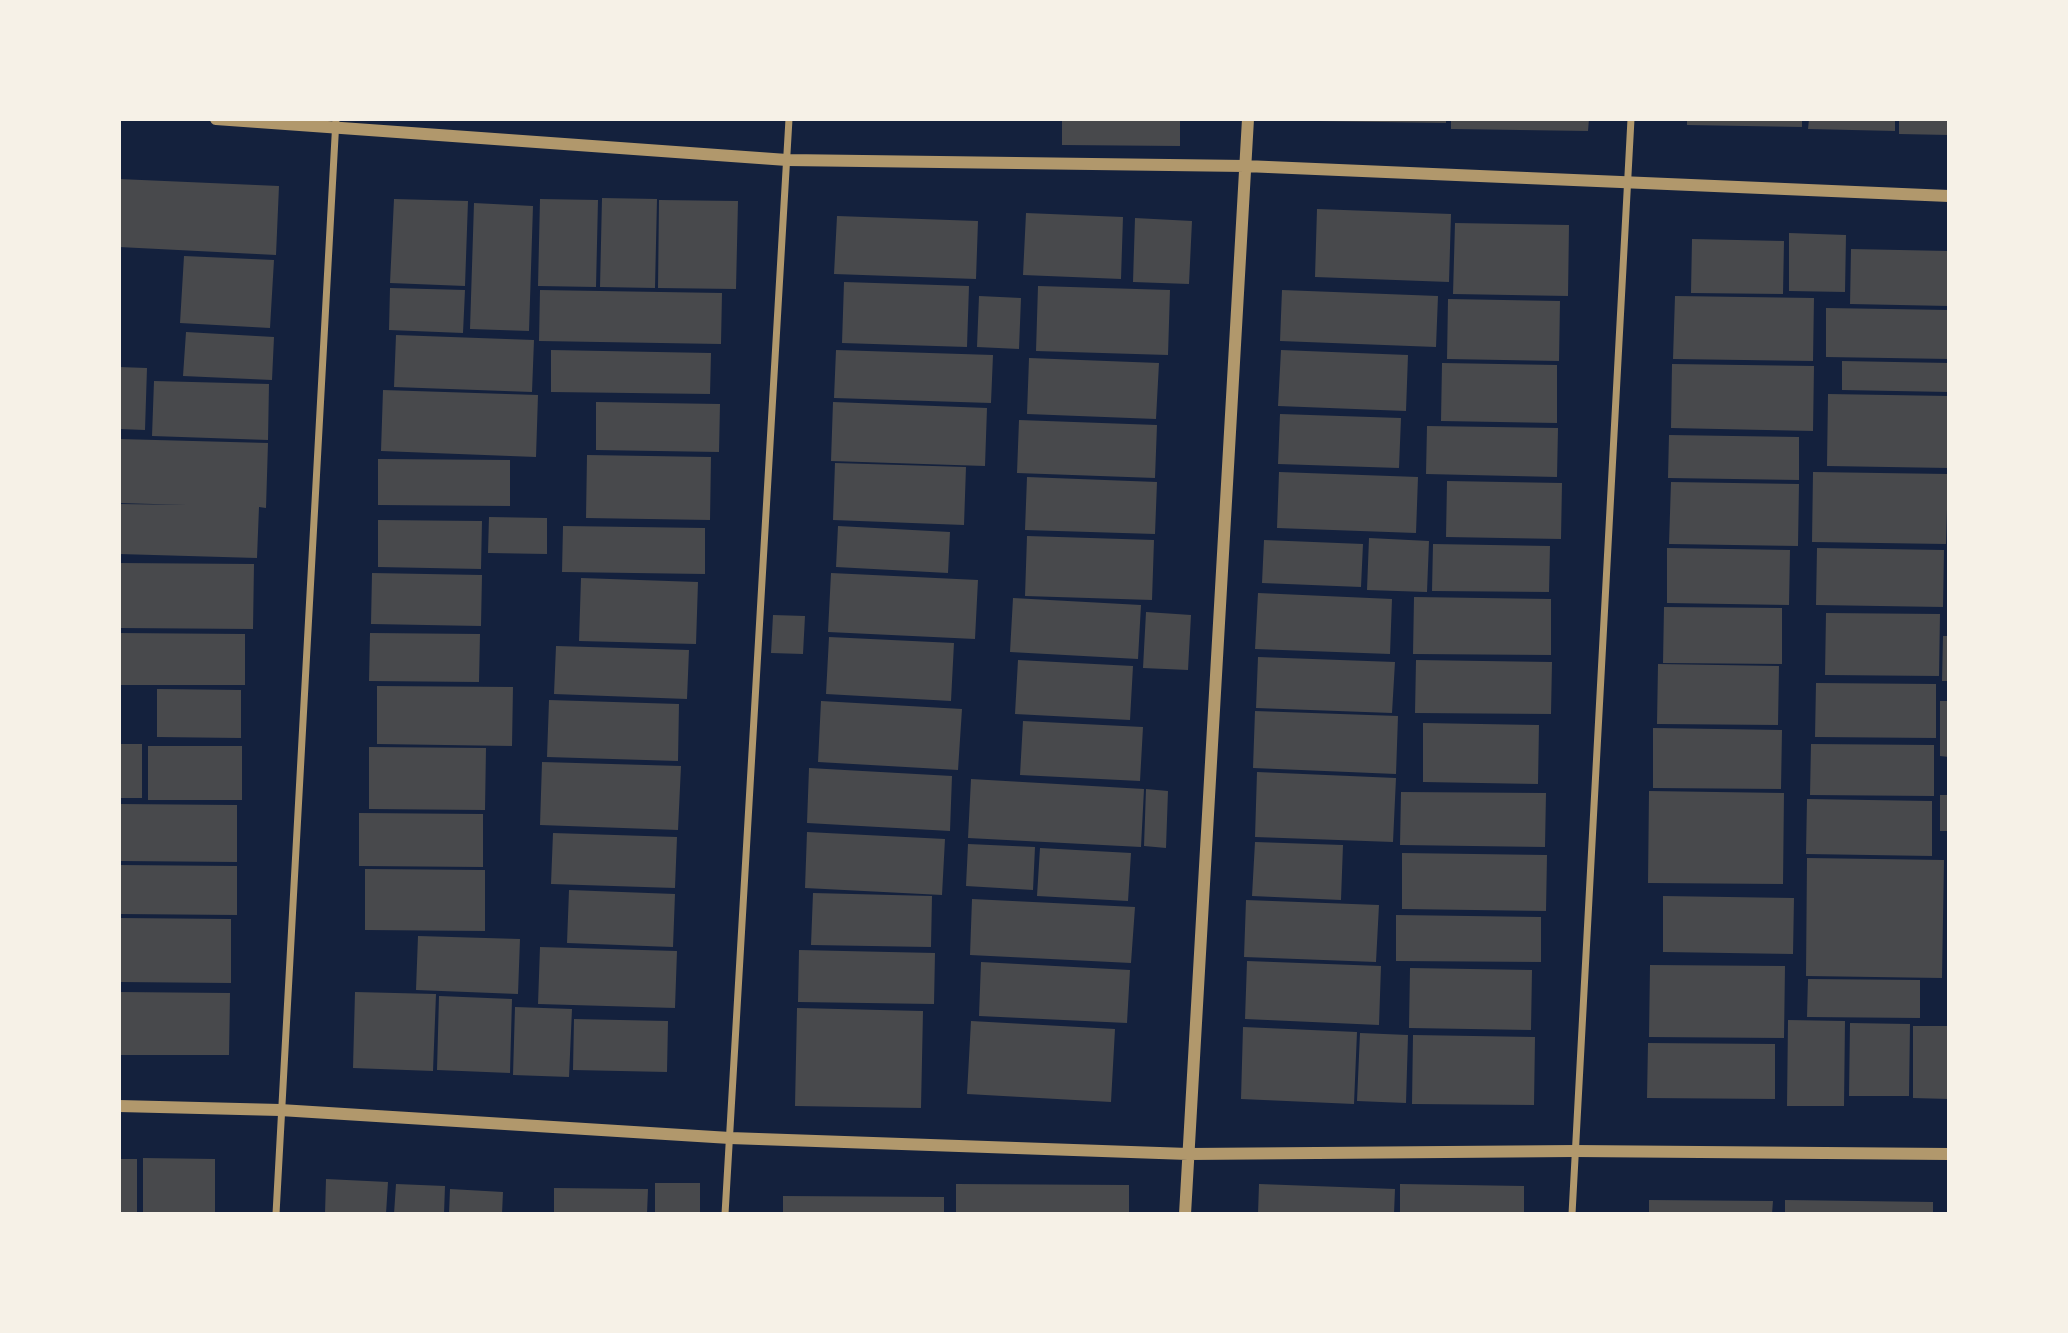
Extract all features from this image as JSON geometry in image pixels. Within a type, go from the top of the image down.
[{"type":"street","points":[[216,119],[336,124],[787,160],[1245,166],[1949,196]]},
{"type":"street","points":[[725,1214],[789,119]]},
{"type":"street","points":[[1185,1214],[1248,119]]},
{"type":"street","points":[[1572,1214],[1631,119]]},
{"type":"street","points":[[276,1214],[336,124]]},
{"type":"street","points":[[119,1106],[280,1110],[730,1138],[1188,1154],[1575,1151],[1949,1154]]},
{"type":"building","points":[[1062,119],[1180,119],[1180,146],[1062,145]]},
{"type":"building","points":[[1446,119],[1446,123],[1317,121]]},
{"type":"building","points":[[1451,119],[1589,119],[1588,131],[1451,129]]},
{"type":"building","points":[[1687,119],[1802,119],[1802,127],[1687,125]]},
{"type":"building","points":[[1809,119],[1895,119],[1895,131],[1808,129]]},
{"type":"building","points":[[1899,119],[1949,119],[1949,135],[1899,134]]},
{"type":"building","points":[[119,179],[279,186],[276,255],[119,247]]},
{"type":"building","points":[[602,198],[657,199],[655,288],[600,287]]},
{"type":"building","points":[[394,199],[468,201],[465,286],[390,283]]},
{"type":"building","points":[[540,199],[598,200],[596,287],[538,286]]},
{"type":"building","points":[[659,200],[738,201],[736,289],[658,288]]},
{"type":"building","points":[[474,203],[533,206],[529,331],[470,329]]},
{"type":"building","points":[[1317,209],[1451,214],[1449,282],[1315,277]]},
{"type":"building","points":[[1026,213],[1123,217],[1121,279],[1023,275]]},
{"type":"building","points":[[837,216],[978,221],[976,279],[834,274]]},
{"type":"building","points":[[1135,218],[1192,221],[1189,284],[1133,282]]},
{"type":"building","points":[[1455,223],[1569,225],[1568,296],[1453,294]]},
{"type":"building","points":[[1789,233],[1846,235],[1845,292],[1789,291]]},
{"type":"building","points":[[1692,239],[1784,241],[1783,294],[1691,293]]},
{"type":"building","points":[[1851,249],[1949,251],[1949,306],[1850,304]]},
{"type":"building","points":[[184,256],[274,260],[270,328],[180,323]]},
{"type":"building","points":[[844,282],[969,286],[967,347],[842,343]]},
{"type":"building","points":[[1038,286],[1170,290],[1168,355],[1036,351]]},
{"type":"building","points":[[390,288],[465,290],[463,333],[389,330]]},
{"type":"building","points":[[540,290],[722,293],[721,344],[539,341]]},
{"type":"building","points":[[1282,290],[1438,296],[1436,347],[1280,341]]},
{"type":"building","points":[[979,296],[1021,298],[1019,349],[977,347]]},
{"type":"building","points":[[1675,296],[1814,298],[1813,361],[1673,359]]},
{"type":"building","points":[[1448,299],[1560,301],[1559,361],[1447,359]]},
{"type":"building","points":[[1826,308],[1949,310],[1949,359],[1826,357]]},
{"type":"building","points":[[186,332],[274,337],[272,380],[183,376]]},
{"type":"building","points":[[396,335],[534,340],[532,392],[394,387]]},
{"type":"building","points":[[551,350],[711,353],[710,394],[551,392]]},
{"type":"building","points":[[836,350],[993,355],[991,403],[834,398]]},
{"type":"building","points":[[1281,350],[1408,355],[1406,411],[1278,406]]},
{"type":"building","points":[[1029,358],[1159,363],[1156,419],[1027,414]]},
{"type":"building","points":[[1842,361],[1949,363],[1949,392],[1842,390]]},
{"type":"building","points":[[1442,363],[1557,365],[1557,423],[1441,421]]},
{"type":"building","points":[[1672,364],[1814,366],[1813,431],[1671,428]]},
{"type":"building","points":[[119,367],[147,368],[145,430],[119,429]]},
{"type":"building","points":[[154,381],[269,384],[268,440],[152,436]]},
{"type":"building","points":[[383,390],[538,395],[536,457],[381,451]]},
{"type":"building","points":[[1828,394],[1949,396],[1949,468],[1827,466]]},
{"type":"building","points":[[596,402],[720,404],[719,452],[596,450]]},
{"type":"building","points":[[833,402],[987,408],[985,466],[831,461]]},
{"type":"building","points":[[1280,414],[1401,418],[1399,468],[1278,464]]},
{"type":"building","points":[[1019,420],[1157,425],[1155,478],[1017,473]]},
{"type":"building","points":[[1427,426],[1558,428],[1557,477],[1426,474]]},
{"type":"building","points":[[1669,435],[1799,437],[1799,480],[1668,478]]},
{"type":"building","points":[[119,439],[268,443],[266,508],[259,507],[257,558],[119,554],[119,504],[187,505],[119,503]]},
{"type":"building","points":[[587,455],[711,457],[710,520],[586,518]]},
{"type":"building","points":[[378,459],[510,460],[510,506],[378,505]]},
{"type":"building","points":[[835,463],[966,467],[964,525],[833,520]]},
{"type":"building","points":[[1279,472],[1418,477],[1416,533],[1277,528]]},
{"type":"building","points":[[1813,472],[1948,474],[1946,544],[1812,542]]},
{"type":"building","points":[[1027,477],[1157,482],[1155,534],[1025,530]]},
{"type":"building","points":[[1447,481],[1562,483],[1561,539],[1446,537]]},
{"type":"building","points":[[1671,482],[1799,484],[1798,546],[1669,544]]},
{"type":"building","points":[[489,517],[547,518],[547,554],[488,553]]},
{"type":"building","points":[[378,520],[482,521],[481,569],[378,567]]},
{"type":"building","points":[[563,526],[705,528],[705,574],[562,572]]},
{"type":"building","points":[[838,526],[950,532],[948,573],[836,567]]},
{"type":"building","points":[[1027,536],[1154,540],[1152,600],[1025,596]]},
{"type":"building","points":[[1369,538],[1429,541],[1427,592],[1367,590]]},
{"type":"building","points":[[1264,540],[1363,544],[1361,587],[1262,583]]},
{"type":"building","points":[[1433,544],[1550,546],[1549,592],[1432,591]]},
{"type":"building","points":[[1667,548],[1790,550],[1789,605],[1667,603]]},
{"type":"building","points":[[1817,548],[1944,550],[1943,607],[1816,605]]},
{"type":"building","points":[[119,563],[254,564],[253,629],[119,628]]},
{"type":"building","points":[[372,573],[482,575],[481,626],[371,624]]},
{"type":"building","points":[[831,573],[978,580],[975,639],[828,632]]},
{"type":"building","points":[[581,578],[698,582],[696,644],[579,641]]},
{"type":"building","points":[[1258,593],[1392,599],[1390,654],[1255,649]]},
{"type":"building","points":[[1414,597],[1551,599],[1551,655],[1413,654]]},
{"type":"building","points":[[1013,598],[1141,605],[1138,659],[1010,652]]},
{"type":"building","points":[[1664,607],[1782,608],[1782,664],[1663,663]]},
{"type":"building","points":[[1146,612],[1191,615],[1188,670],[1143,668]]},
{"type":"building","points":[[1826,613],[1940,614],[1939,676],[1825,675]]},
{"type":"building","points":[[773,615],[805,616],[803,654],[771,653]]},
{"type":"building","points":[[119,633],[245,634],[245,685],[119,685]]},
{"type":"building","points":[[370,633],[480,634],[479,682],[369,681]]},
{"type":"building","points":[[1943,636],[1949,636],[1949,681],[1942,681]]},
{"type":"building","points":[[829,637],[954,643],[951,701],[826,694]]},
{"type":"building","points":[[556,646],[689,650],[687,699],[554,694]]},
{"type":"building","points":[[1258,657],[1395,662],[1392,713],[1256,708]]},
{"type":"building","points":[[1018,660],[1133,666],[1130,720],[1015,714]]},
{"type":"building","points":[[1416,660],[1552,662],[1551,714],[1415,713]]},
{"type":"building","points":[[1658,664],[1779,666],[1778,725],[1657,724]]},
{"type":"building","points":[[1816,683],[1936,684],[1936,738],[1815,737]]},
{"type":"building","points":[[377,686],[513,687],[512,746],[377,744]]},
{"type":"building","points":[[157,689],[241,690],[241,738],[157,737]]},
{"type":"building","points":[[549,700],[679,704],[678,761],[547,757]]},
{"type":"building","points":[[821,701],[962,709],[958,770],[818,762]]},
{"type":"building","points":[[1940,701],[1949,701],[1949,757],[1940,756]]},
{"type":"building","points":[[1255,711],[1398,716],[1396,774],[1253,768]]},
{"type":"building","points":[[1023,721],[1143,727],[1140,781],[1020,775]]},
{"type":"building","points":[[1423,723],[1539,725],[1538,784],[1423,782]]},
{"type":"building","points":[[1653,728],[1782,730],[1781,789],[1653,788]]},
{"type":"building","points":[[119,744],[142,744],[142,798],[119,798]]},
{"type":"building","points":[[1811,744],[1934,745],[1934,796],[1810,795]]},
{"type":"building","points":[[148,746],[242,746],[242,800],[148,800]]},
{"type":"building","points":[[369,747],[486,748],[485,810],[369,809]]},
{"type":"building","points":[[542,762],[681,766],[678,830],[540,825]]},
{"type":"building","points":[[809,768],[952,776],[950,831],[807,823]]},
{"type":"building","points":[[1257,772],[1396,778],[1393,842],[1255,837]]},
{"type":"building","points":[[971,779],[1144,789],[1141,847],[968,838]]},
{"type":"building","points":[[1146,789],[1168,791],[1166,848],[1144,846]]},
{"type":"building","points":[[1649,791],[1784,793],[1783,884],[1648,883]]},
{"type":"building","points":[[1401,792],[1546,793],[1545,847],[1400,845]]},
{"type":"building","points":[[1940,795],[1949,795],[1949,831],[1940,831]]},
{"type":"building","points":[[1807,799],[1932,801],[1932,856],[1806,854]]},
{"type":"building","points":[[119,804],[237,805],[237,862],[119,861]]},
{"type":"building","points":[[359,813],[483,814],[483,867],[359,866]]},
{"type":"building","points":[[807,832],[945,839],[942,895],[805,888]]},
{"type":"building","points":[[553,833],[677,837],[675,888],[551,884]]},
{"type":"building","points":[[1255,842],[1343,845],[1341,900],[1252,896]]},
{"type":"building","points":[[968,844],[1035,847],[1033,890],[966,886]]},
{"type":"building","points":[[1040,848],[1131,853],[1128,901],[1037,896]]},
{"type":"building","points":[[1402,853],[1547,855],[1546,911],[1402,909]]},
{"type":"building","points":[[1807,858],[1944,860],[1942,978],[1806,976]]},
{"type":"building","points":[[119,865],[237,866],[237,915],[119,914]]},
{"type":"building","points":[[365,869],[485,870],[485,931],[365,930]]},
{"type":"building","points":[[569,890],[675,894],[673,947],[567,943]]},
{"type":"building","points":[[813,893],[932,896],[931,947],[811,945]]},
{"type":"building","points":[[1663,896],[1794,898],[1793,954],[1663,952]]},
{"type":"building","points":[[972,899],[1135,907],[1131,963],[970,955]]},
{"type":"building","points":[[1246,900],[1379,905],[1376,962],[1244,957]]},
{"type":"building","points":[[1396,915],[1541,917],[1541,962],[1396,961]]},
{"type":"building","points":[[119,918],[231,919],[231,983],[119,982]]},
{"type":"building","points":[[418,936],[520,939],[518,994],[416,990]]},
{"type":"building","points":[[540,947],[677,951],[675,1008],[538,1004]]},
{"type":"building","points":[[799,950],[935,953],[934,1004],[798,1002]]},
{"type":"building","points":[[1247,961],[1381,966],[1379,1025],[1245,1019]]},
{"type":"building","points":[[981,962],[1130,970],[1127,1023],[979,1016]]},
{"type":"building","points":[[1650,965],[1785,966],[1784,1038],[1649,1037]]},
{"type":"building","points":[[1410,968],[1532,970],[1531,1030],[1409,1028]]},
{"type":"building","points":[[1808,979],[1920,980],[1920,1018],[1807,1017]]},
{"type":"building","points":[[119,992],[230,993],[229,1055],[119,1055]]},
{"type":"building","points":[[355,992],[436,994],[433,1071],[353,1068]]},
{"type":"building","points":[[439,996],[512,999],[510,1073],[437,1070]]},
{"type":"building","points":[[515,1007],[572,1009],[569,1077],[513,1075]]},
{"type":"building","points":[[797,1008],[923,1011],[921,1108],[795,1106]]},
{"type":"building","points":[[574,1019],[668,1021],[667,1072],[573,1070]]},
{"type":"building","points":[[1788,1020],[1845,1021],[1844,1106],[1787,1106]]},
{"type":"building","points":[[971,1021],[1115,1029],[1111,1102],[967,1094]]},
{"type":"building","points":[[1850,1023],[1910,1024],[1909,1096],[1849,1096]]},
{"type":"building","points":[[1913,1026],[1949,1026],[1949,1099],[1913,1098]]},
{"type":"building","points":[[1243,1027],[1357,1032],[1354,1104],[1241,1099]]},
{"type":"building","points":[[1360,1033],[1408,1035],[1406,1103],[1357,1101]]},
{"type":"building","points":[[1413,1035],[1535,1037],[1534,1105],[1412,1104]]},
{"type":"building","points":[[1648,1043],[1775,1044],[1775,1099],[1647,1098]]},
{"type":"building","points":[[143,1158],[215,1159],[215,1214],[143,1214]]},
{"type":"building","points":[[119,1159],[137,1159],[137,1214],[119,1214]]},
{"type":"building","points":[[326,1179],[388,1182],[386,1214],[325,1214]]},
{"type":"building","points":[[655,1183],[700,1183],[700,1214],[655,1214]]},
{"type":"building","points":[[396,1184],[445,1186],[444,1214],[394,1214]]},
{"type":"building","points":[[956,1184],[1129,1185],[1129,1214],[956,1214]]},
{"type":"building","points":[[1259,1184],[1395,1189],[1394,1214],[1258,1214]]},
{"type":"building","points":[[1400,1184],[1524,1186],[1524,1214],[1400,1214]]},
{"type":"building","points":[[554,1188],[648,1189],[647,1214],[554,1214]]},
{"type":"building","points":[[450,1189],[503,1192],[502,1214],[449,1214]]},
{"type":"building","points":[[783,1196],[944,1197],[944,1214],[783,1214]]},
{"type":"building","points":[[1649,1200],[1773,1201],[1772,1214],[1649,1214]]},
{"type":"building","points":[[1785,1200],[1933,1202],[1933,1214],[1785,1214]]}]
